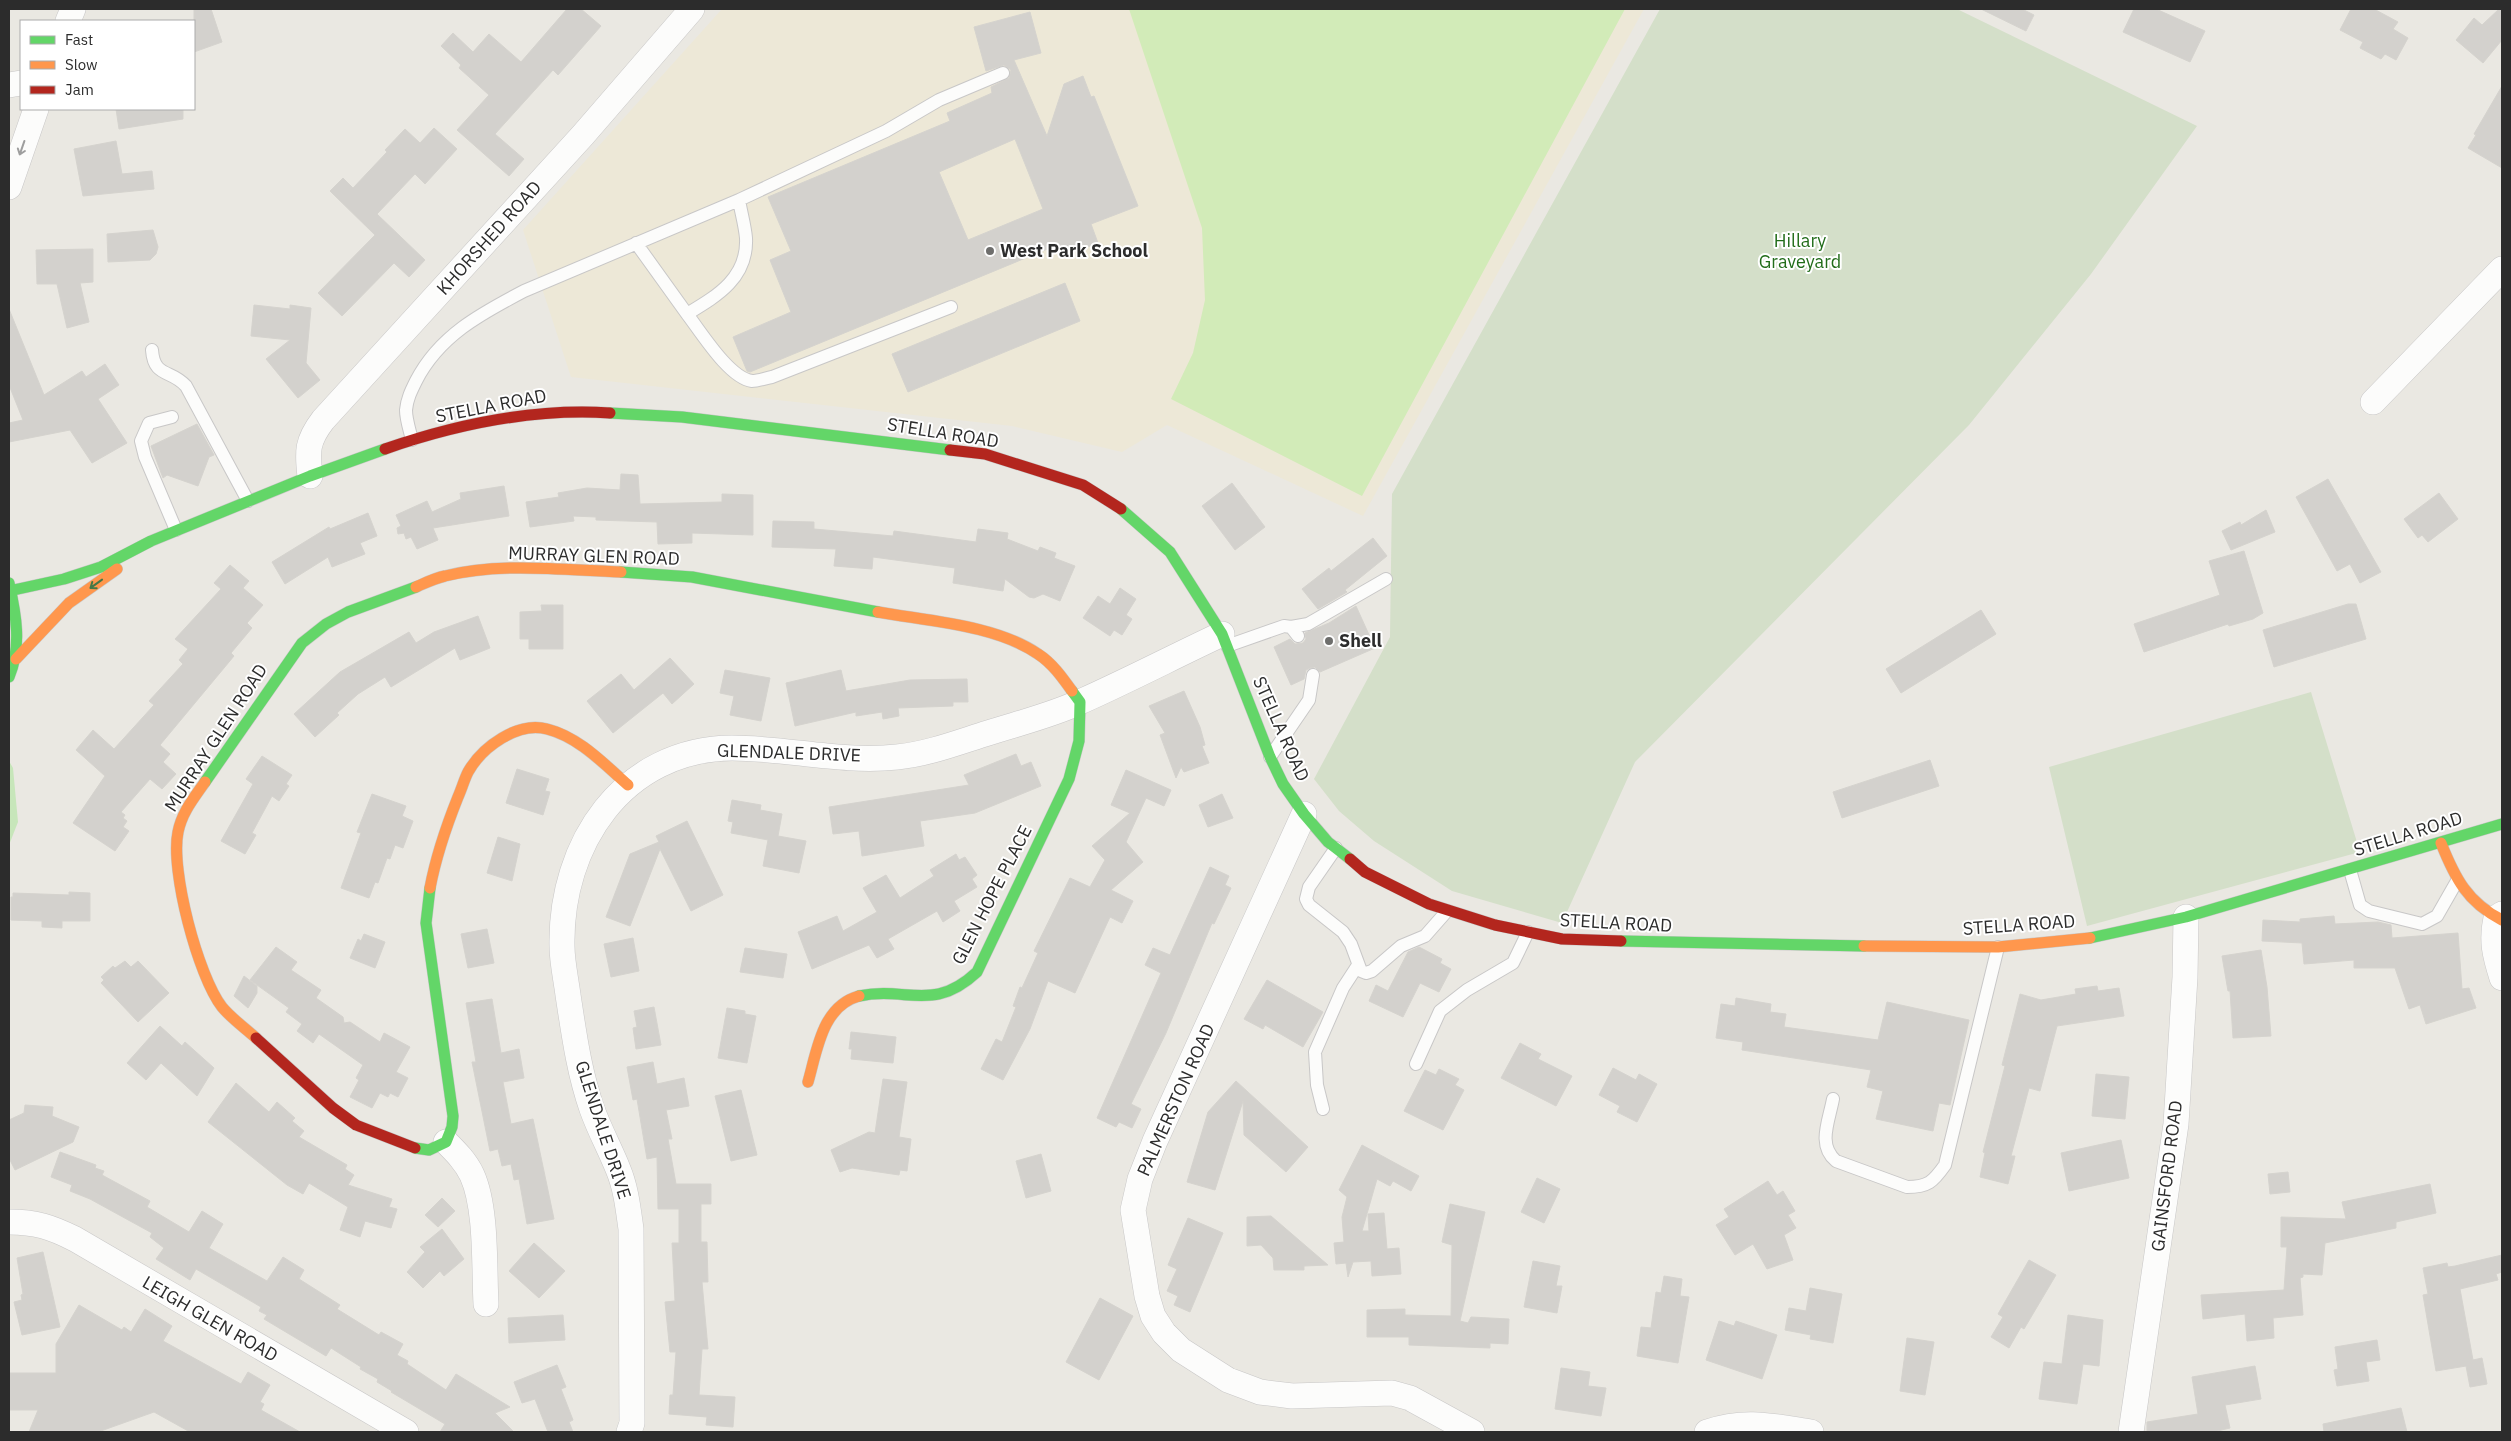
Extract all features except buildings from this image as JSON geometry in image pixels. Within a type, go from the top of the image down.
[{"type":"main road","name":"STELLA ROAD","points":[[9,588],[69,577],[134,553],[151,541],[176,530],[310,476],[412,440],[456,428],[542,412],[584,411],[682,417],[985,454],[1083,485],[1128,513],[1170,552],[1224,640],[1270,757],[1283,784],[1304,814],[1336,848],[1365,872],[1447,911],[1528,932],[1562,939],[1622,942],[1998,947],[2088,938],[2186,917],[2502,824]]},
{"type":"main road","name":"STELLA ROAD","points":[[130,539],[151,541]]},
{"type":"main road","points":[[9,677],[16,659],[69,603],[120,566],[134,553]]},
{"type":"main road","name":"MURRAY GLEN ROAD","points":[[446,1142],[429,1150],[410,1147],[356,1125],[333,1108],[223,1008],[212,993],[200,969],[188,920],[177,857],[179,829],[185,813],[291,656],[302,643],[326,624],[348,612],[444,576],[478,571],[638,572],[692,577],[982,631],[1014,640],[1039,654],[1058,670],[1080,702]]},
{"type":"main road","points":[[9,588],[16,659]]},
{"type":"main road","name":"GLEN HOPE PLACE","points":[[808,1082],[827,1023],[839,1008],[852,998],[868,993],[919,998],[933,996],[965,984],[977,972],[1069,779],[1078,741],[1080,702]]},
{"type":"main road","points":[[446,1142],[452,1127],[453,1116],[426,923],[431,878],[448,819],[470,769],[491,746],[512,732],[529,727],[550,729],[570,739],[628,785]]},
{"type":"main road","points":[[2441,843],[2457,881],[2500,917]]},
{"type":"street","name":"KHORSHED ROAD","points":[[310,476],[308,446],[313,433],[322,420],[576,142],[692,9]]},
{"type":"street","points":[[9,187],[36,110]]},
{"type":"street","points":[[2373,402],[2502,270]]},
{"type":"street","name":"GLENDALE DRIVE","points":[[629,1432],[632,1423],[631,1229],[627,1198],[619,1172],[592,1111],[583,1080],[575,1044],[562,950],[566,894],[578,858],[594,822],[608,804],[644,773],[669,759],[694,751],[732,748],[833,756],[897,757],[965,740],[1080,702],[1224,640]]},
{"type":"street","name":"PALMERSTON ROAD","points":[[1304,814],[1155,1141],[1140,1178],[1133,1210],[1147,1296],[1153,1316],[1160,1327],[1181,1350],[1245,1388],[1276,1395],[1392,1393],[1410,1398],[1472,1432]]},
{"type":"street","name":"GAINSFORD ROAD","points":[[2131,1432],[2176,1124],[2185,977],[2186,917]]},
{"type":"street","points":[[2500,917],[2493,946],[2502,978]]},
{"type":"street","points":[[446,1142],[462,1158],[477,1188],[480,1206],[486,1304]]},
{"type":"street","name":"LEIGH GLEN ROAD","points":[[9,1222],[28,1222],[50,1226],[406,1432]]},
{"type":"street","points":[[1707,1432],[1738,1424],[1755,1423],[1810,1432]]},
{"type":"lane","points":[[412,440],[406,412],[408,396],[434,352],[456,330],[524,291],[739,200],[886,131],[939,100],[1003,73]]},
{"type":"lane","points":[[687,314],[730,286],[742,265],[746,239],[739,200]]},
{"type":"lane","points":[[636,243],[687,314],[732,370],[743,378],[754,381],[772,377],[951,308]]},
{"type":"lane","points":[[152,350],[153,361],[158,370],[181,380],[186,386],[248,501]]},
{"type":"lane","points":[[172,417],[149,423],[141,441],[145,458],[176,530]]},
{"type":"lane","points":[[1224,640],[1273,628],[1294,632],[1386,580]]},
{"type":"lane","points":[[1270,757],[1309,700],[1313,676]]},
{"type":"lane","points":[[1336,848],[1309,887],[1306,899],[1309,905],[1343,932],[1361,971],[1366,973],[1372,971],[1400,946],[1425,936],[1447,911]]},
{"type":"lane","points":[[2350,870],[2360,906],[2369,911],[2422,924],[2438,916],[2457,881]]},
{"type":"lane","points":[[1416,1064],[1440,1011],[1466,990],[1513,963],[1528,932]]},
{"type":"lane","points":[[1834,1100],[1824,1142],[1830,1156],[1836,1161],[1907,1187],[1918,1187],[1932,1182],[1945,1165],[1998,947]]},
{"type":"lane","points":[[1323,1109],[1317,1085],[1316,1052],[1343,988],[1358,965]]},
{"type":"shaded area","points":[[722,9],[1644,9],[1363,516],[1167,425],[1122,452],[1012,426],[571,377],[523,230]]},
{"type":"green space","points":[[1129,9],[1625,9],[1362,496],[1171,399],[1193,353],[1205,300],[1202,228]]},
{"type":"green space","name":"Hillary Graveyard","points":[[1660,9],[1957,9],[2197,126],[2091,274],[1969,425],[1635,762],[1562,923],[1452,891],[1374,841],[1339,811],[1314,779],[1390,637],[1392,494]]},
{"type":"green space","points":[[2311,692],[2360,852],[2087,926],[2049,767]]},
{"type":"green space","points":[[9,761],[13,768],[18,822],[9,845]]},
{"type":"traffic: fast","points":[[610,413],[682,417],[950,450]]},
{"type":"traffic: fast","points":[[9,591],[64,579],[101,567],[151,541],[310,476],[385,449]]},
{"type":"traffic: fast","points":[[1121,509],[1170,552],[1222,634],[1270,757],[1283,784],[1304,814],[1328,842],[1350,859]]},
{"type":"traffic: fast","points":[[621,572],[692,577],[878,612]]},
{"type":"traffic: fast","points":[[9,583],[16,618],[17,642],[9,677]]},
{"type":"traffic: fast","points":[[205,782],[302,643],[326,624],[348,612],[416,587]]},
{"type":"traffic: fast","points":[[859,996],[876,994],[933,995],[947,992],[977,972],[1069,779],[1079,741],[1080,702],[1072,691]]},
{"type":"traffic: fast","points":[[2090,938],[2186,917],[2502,824]]},
{"type":"traffic: fast","points":[[415,1148],[429,1150],[446,1142],[452,1127],[453,1116],[426,923],[430,888]]},
{"type":"traffic: fast","points":[[1621,941],[1864,946]]},
{"type":"traffic: slow","points":[[416,587],[441,577],[488,569],[533,568],[621,572]]},
{"type":"traffic: slow","points":[[16,659],[69,603],[117,569]]},
{"type":"traffic: slow","points":[[878,612],[982,630],[1002,636],[1038,654],[1048,662],[1072,691]]},
{"type":"traffic: slow","points":[[430,888],[442,842],[468,772],[492,745],[513,732],[524,729],[547,729],[570,738],[600,760],[628,785]]},
{"type":"traffic: slow","points":[[205,782],[185,812],[178,832],[178,871],[182,896],[195,948],[213,992],[222,1007],[256,1038]]},
{"type":"traffic: slow","points":[[2441,843],[2457,878],[2471,897],[2490,913],[2502,920]]},
{"type":"traffic: slow","points":[[1864,946],[1998,947],[2090,938]]},
{"type":"traffic: slow","points":[[808,1082],[818,1044],[829,1019],[847,1001],[859,996]]},
{"type":"traffic: jam","points":[[385,449],[440,432],[496,420],[552,413],[610,413]]},
{"type":"traffic: jam","points":[[950,450],[985,454],[1083,485],[1121,509]]},
{"type":"traffic: jam","points":[[1350,859],[1365,872],[1429,904],[1495,925],[1562,939],[1621,941]]},
{"type":"traffic: jam","points":[[256,1038],[333,1108],[356,1125],[415,1148]]},
{"type":"place","name":"West Park School","points":[[990,251]]},
{"type":"place","name":"Shell","points":[[1329,641]]}]
